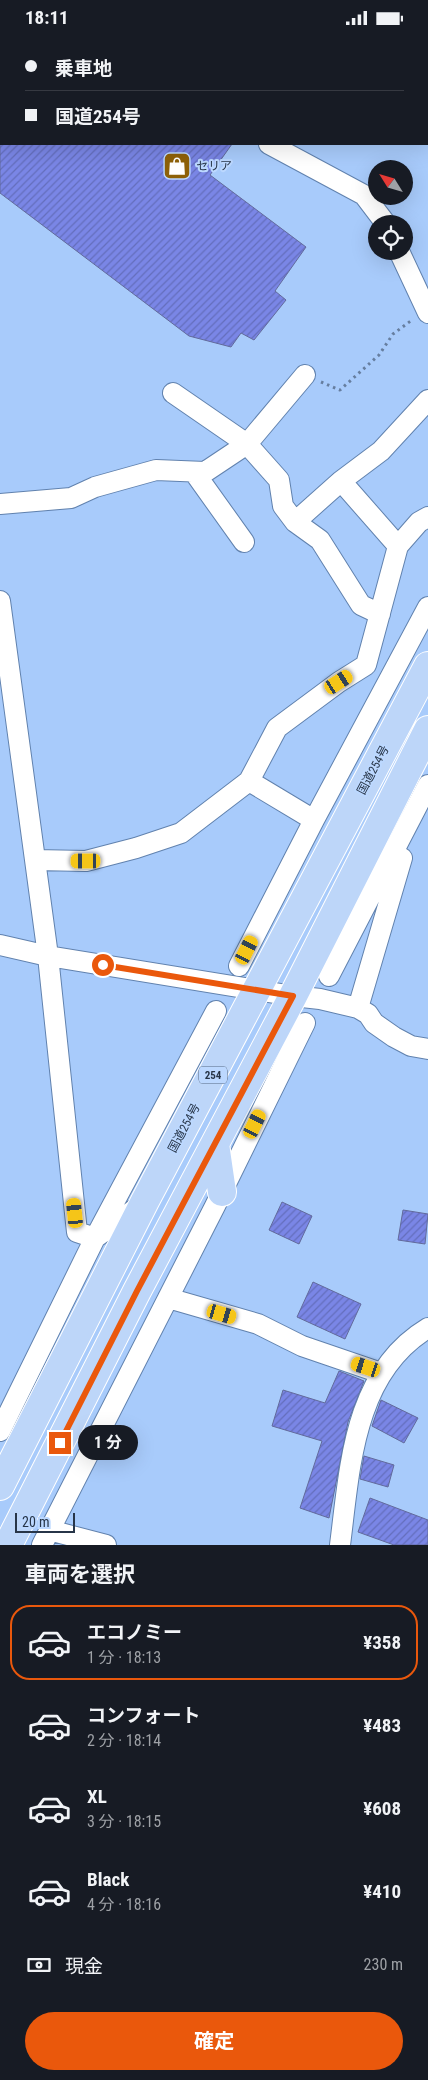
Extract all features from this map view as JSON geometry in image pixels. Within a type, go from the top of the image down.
[{"type":"highway","name":"国道254号","points":[[0,1486],[145,1201],[258,991],[428,666]]},
{"type":"highway","name":"254","points":[[8,1545],[137,1291],[293,996],[428,730]]},
{"type":"highway","points":[[215,1144],[222,1191]]},
{"type":"street","points":[[271,145],[364,195],[379,215]]},
{"type":"street","points":[[402,260],[421,316]]},
{"type":"street","points":[[0,505],[70,498],[95,487],[156,470],[205,472],[247,444],[305,375]]},
{"type":"street","points":[[173,393],[247,444],[279,480],[284,506],[295,522],[320,540],[361,605],[380,614]]},
{"type":"street","points":[[295,522],[341,481],[381,451],[428,400]]},
{"type":"street","points":[[194,472],[244,542]]},
{"type":"street","points":[[341,481],[398,547]]},
{"type":"street","points":[[35,860],[86,861],[136,848],[181,833],[249,781],[277,728],[339,682],[366,665],[398,547],[419,522],[428,517]]},
{"type":"street","points":[[0,601],[48,956],[77,1232],[95,1238]]},
{"type":"street","points":[[239,966],[428,607]]},
{"type":"street","points":[[387,809],[428,780]]},
{"type":"street","points":[[249,781],[317,815]]},
{"type":"street","points":[[329,976],[391,853],[428,785]]},
{"type":"street","points":[[316,877],[317,815]]},
{"type":"street","points":[[358,1008],[402,858],[391,853]]},
{"type":"street","points":[[0,945],[48,956],[258,991],[320,999],[358,1008],[368,1014],[374,1023],[394,1037],[412,1046],[428,1049]]},
{"type":"street","points":[[0,1431],[95,1238],[216,1011]]},
{"type":"street","points":[[106,1545],[46,1538],[305,1023]]},
{"type":"street","points":[[95,1238],[145,1201]]},
{"type":"street","points":[[168,1298],[258,1324],[302,1346],[381,1373]]},
{"type":"street","points":[[340,1545],[351,1456],[368,1400],[381,1373],[401,1347],[428,1328]]},
{"type":"path","points":[[305,375],[340,390],[380,355],[393,333],[421,316]]},
{"type":"building","points":[[0,145],[231,145],[210,175],[306,247],[275,291],[286,300],[254,340],[241,333],[231,347],[189,336],[0,193]]},
{"type":"building","points":[[282,1202],[312,1216],[299,1244],[269,1230]]},
{"type":"building","points":[[403,1210],[428,1214],[425,1244],[398,1240]]},
{"type":"building","points":[[313,1282],[361,1304],[345,1339],[297,1317]]},
{"type":"building","points":[[339,1371],[364,1381],[348,1422],[329,1518],[300,1508],[322,1441],[272,1426],[283,1390],[325,1403]]},
{"type":"building","points":[[381,1400],[418,1418],[404,1443],[372,1426]]},
{"type":"building","points":[[364,1456],[394,1465],[388,1487],[360,1479]]},
{"type":"building","points":[[370,1498],[428,1520],[428,1545],[394,1545],[358,1532]]},
{"type":"place","name":"セリア","points":[[177,166]]},
{"type":"route","points":[[60,1443],[137,1291],[293,996],[103,965]]}]
